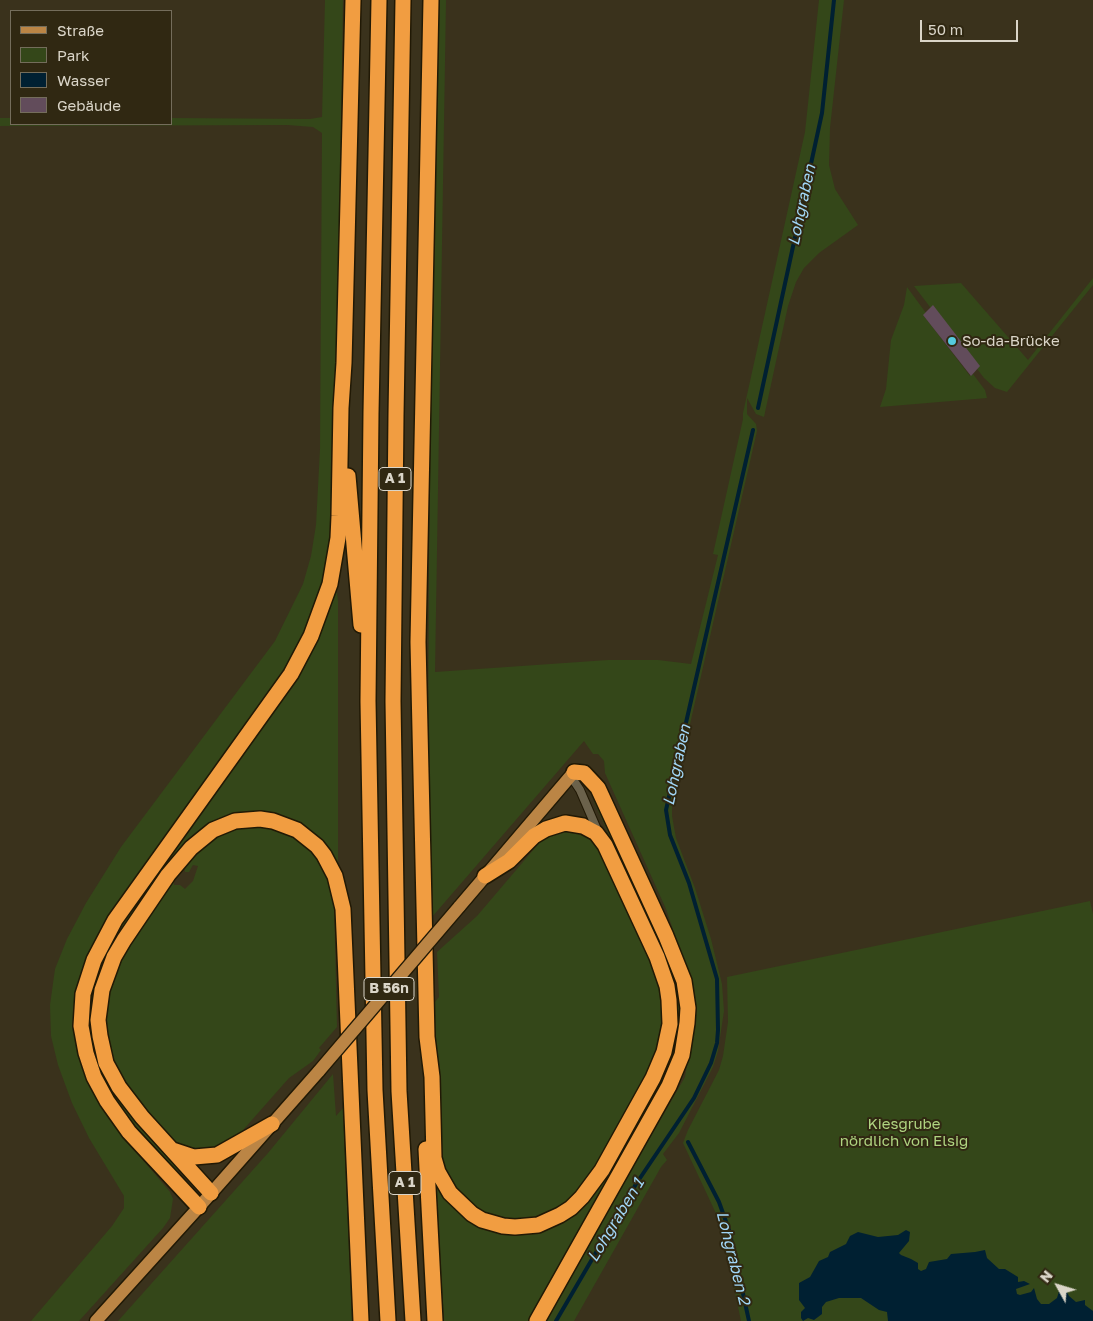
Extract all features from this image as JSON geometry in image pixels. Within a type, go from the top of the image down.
[{"type":"highway","points":[[199,1207],[129,1132],[107,1101],[94,1078],[86,1053],[81,1026],[83,994],[94,960],[115,920],[291,674],[311,636],[330,584],[338,538],[353,0]]},
{"type":"highway","name":"A 1","points":[[379,0],[371,413],[368,701],[375,1090],[388,1321]]},
{"type":"highway","name":"A 1","points":[[403,0],[393,701],[399,1091],[413,1321]]},
{"type":"highway","points":[[431,0],[418,642],[427,1037],[424,1077],[426,1161],[435,1321]]},
{"type":"highway","points":[[344,363],[348,406],[348,468],[368,701]]},
{"type":"highway","points":[[537,1321],[669,1086],[682,1056],[688,1008],[684,981],[674,953],[598,788],[584,773],[572,774]]},
{"type":"highway","points":[[211,1194],[119,1087],[106,1062],[100,1036],[98,1020],[102,990],[114,957],[124,940],[168,875],[191,848],[213,830],[235,821],[273,820],[297,830],[306,836],[320,851],[335,876],[343,909],[361,1321]]},
{"type":"highway","points":[[427,1037],[432,1077],[434,1158],[438,1172],[450,1193],[472,1214],[482,1220],[503,1226],[515,1227],[538,1225],[560,1216],[582,1197],[602,1170],[653,1078],[664,1052],[670,1024],[667,986],[657,957],[611,856],[600,837],[583,826],[565,823],[557,824],[534,836],[509,861],[485,876]]},
{"type":"highway","points":[[172,1150],[194,1157],[217,1155],[272,1124]]},
{"type":"main road","name":"B 56n","points":[[96,1321],[319,1071],[572,774]]},
{"type":"lane","points":[[572,774],[600,837]]},
{"type":"green space","points":[[325,0],[343,0],[336,460],[332,534],[327,566],[308,629],[289,664],[79,984],[102,1107],[114,1126],[170,1192],[173,1199],[170,1218],[79,1321],[31,1321],[112,1226],[124,1208],[124,1196],[89,1138],[72,1103],[58,1065],[51,1036],[50,1005],[55,969],[67,939],[86,903],[121,847],[275,641],[303,584],[311,556],[316,525],[320,449],[322,133],[313,127],[288,125],[0,126],[0,118],[10,118],[10,125],[172,125],[172,118],[310,119],[322,117]]},
{"type":"green space","points":[[439,0],[446,0],[435,672],[608,660],[658,660],[691,664],[718,555],[713,554],[743,413],[805,132],[819,0],[844,0],[830,128],[829,165],[835,189],[858,225],[819,253],[804,268],[796,282],[788,306],[764,417],[756,414],[747,398],[747,414],[756,424],[757,431],[672,803],[676,838],[695,888],[711,939],[722,984],[724,1011],[718,1051],[713,1067],[679,1133],[663,1154],[667,1160],[661,1167],[574,1321],[545,1321],[685,1077],[694,1022],[691,982],[666,909],[605,773],[604,761],[598,754],[593,754],[584,741],[432,917],[428,751],[429,570],[432,280]]},
{"type":"green space","points":[[1093,278],[1093,285],[1007,392],[995,388],[984,378],[914,286],[961,283],[1028,360]]},
{"type":"green space","points":[[907,287],[926,313],[924,316],[970,376],[973,374],[985,390],[987,398],[880,407],[886,389],[891,340],[904,305]]},
{"type":"green space","points":[[335,592],[337,593],[338,601],[338,863],[315,836],[229,817],[123,929],[95,1041],[180,1168],[176,1172],[128,1117],[107,1088],[95,1060],[88,1031],[89,1000],[103,956],[125,918],[303,666],[323,626]]},
{"type":"green space","points":[[595,799],[675,973],[682,1007],[678,1044],[669,1072],[530,1321],[444,1321],[436,1184],[449,1203],[467,1218],[563,1221],[669,1056],[654,934],[594,802]]},
{"type":"green space","points":[[270,827],[292,835],[310,849],[328,877],[334,901],[337,1027],[319,1048],[321,1050],[313,1061],[289,1078],[236,1138],[210,1151],[187,1149],[174,1142],[132,1094],[114,1064],[110,1054],[105,1020],[108,994],[124,952],[170,884],[174,882],[174,885],[180,885],[185,889],[193,881],[198,866],[193,865],[189,872],[185,872],[184,865],[214,837],[235,828]]},
{"type":"green space","points":[[562,830],[581,833],[590,837],[600,849],[654,966],[664,1002],[662,1040],[649,1073],[592,1174],[570,1199],[561,1207],[536,1218],[526,1220],[503,1219],[483,1213],[473,1207],[455,1189],[445,1171],[440,1152],[436,1107],[434,1003],[439,997],[437,952],[477,916],[540,842],[547,836]]},
{"type":"green space","name":"Kiesgrube nördlich von Elsig","points":[[1090,901],[1093,914],[1093,1321],[741,1321],[720,1222],[683,1143],[719,1070],[723,1056],[728,1022],[727,977]]},
{"type":"green space","points":[[333,1074],[336,1116],[343,1108],[352,1321],[118,1321],[268,1153]]},
{"type":"water","points":[[906,1230],[910,1232],[909,1241],[899,1253],[918,1263],[918,1269],[921,1271],[926,1269],[929,1262],[947,1259],[951,1254],[985,1250],[987,1258],[999,1269],[1005,1269],[1018,1277],[1018,1282],[1024,1281],[1030,1284],[1016,1289],[1017,1294],[1031,1292],[1034,1288],[1037,1299],[1041,1304],[1049,1304],[1057,1298],[1060,1288],[1064,1286],[1069,1296],[1076,1302],[1085,1300],[1085,1305],[1093,1311],[1093,1321],[888,1321],[887,1312],[879,1310],[861,1298],[839,1298],[826,1302],[822,1307],[822,1314],[814,1320],[808,1318],[803,1321],[801,1312],[805,1308],[799,1300],[799,1283],[810,1277],[819,1261],[828,1257],[830,1252],[846,1244],[850,1236],[858,1232],[878,1237],[898,1235]]},
{"type":"building","name":"So-da-Brücke","points":[[933,305],[980,366],[971,376],[923,315]]},
{"type":"waterway","name":"Lohgraben","points":[[758,408],[822,113],[834,0]]},
{"type":"waterway","name":"Lohgraben","points":[[556,1321],[636,1184],[694,1098],[711,1063],[717,1043],[717,979],[689,883],[670,835],[666,810],[753,430]]},
{"type":"waterway","name":"Lohgraben 2","points":[[688,1142],[719,1202],[729,1230],[749,1321]]},
{"type":"place","name":"So-da-Brücke","points":[[952,341]]},
{"type":"water label","name":"Lohgraben 1","points":[[616,1220]]}]
